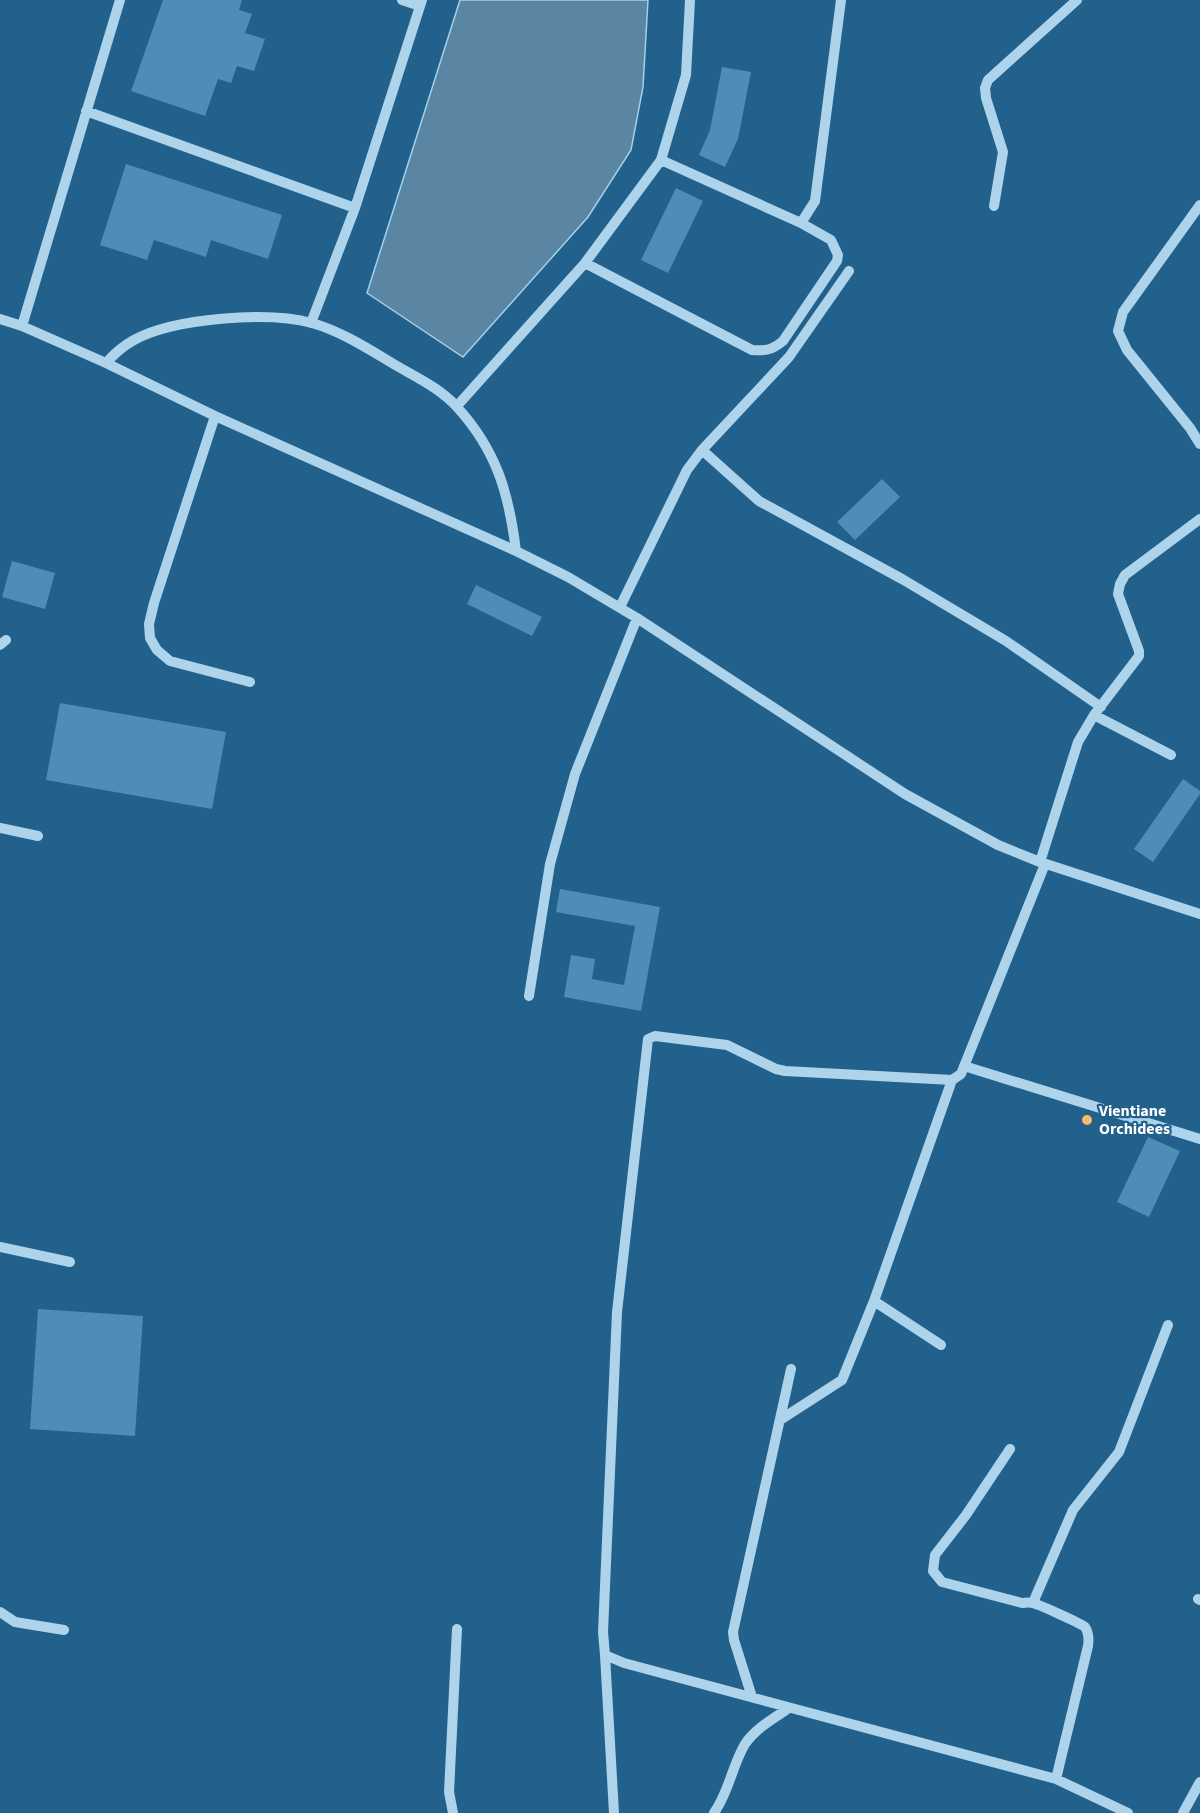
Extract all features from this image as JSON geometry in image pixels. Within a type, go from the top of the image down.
[{"type":"street","points":[[22,326],[120,0]]},
{"type":"street","points":[[311,323],[355,208],[421,3],[402,0]]},
{"type":"street","points":[[457,406],[585,263],[661,160],[686,75],[690,0]]},
{"type":"street","points":[[801,223],[815,201],[841,0]]},
{"type":"street","points":[[994,206],[1003,152],[986,98],[985,88],[988,80],[1077,0]]},
{"type":"street","points":[[86,111],[355,208]]},
{"type":"street","points":[[585,263],[752,350],[766,351],[783,341],[837,261],[838,255],[831,240],[801,223],[661,160]]},
{"type":"street","points":[[1200,205],[1123,312],[1118,331],[1127,350],[1190,428],[1200,444]]},
{"type":"street","points":[[620,607],[687,470],[702,450],[789,357],[849,272]]},
{"type":"street","points":[[106,363],[117,351],[134,340],[181,324],[239,318],[291,320],[311,323],[344,335],[430,385],[457,406],[481,440],[503,482],[511,512],[516,551]]},
{"type":"street","points":[[0,319],[22,326],[106,363],[215,416],[516,551],[568,577],[638,618],[905,794],[998,845],[1043,863],[1200,914]]},
{"type":"street","points":[[215,416],[154,603],[149,624],[150,638],[157,650],[170,661],[250,682]]},
{"type":"street","points":[[702,450],[759,501],[902,579],[1006,641],[1098,711],[1170,755]]},
{"type":"street","points":[[614,1813],[603,1632],[617,1312],[648,1039],[655,1036],[727,1045],[776,1069],[785,1071],[952,1080],[961,1074],[1043,863],[1078,742],[1139,656],[1118,594],[1120,584],[1125,575],[1200,519]]},
{"type":"street","points":[[529,996],[550,864],[575,774],[638,618]]},
{"type":"street","points":[[0,828],[38,836]]},
{"type":"street","points":[[964,1066],[1200,1139]]},
{"type":"street","points":[[780,1420],[842,1380],[874,1301],[952,1080]]},
{"type":"street","points":[[0,1247],[70,1262]]},
{"type":"street","points":[[874,1301],[941,1345]]},
{"type":"street","points":[[1035,1603],[1035,1598],[1072,1510],[1119,1452],[1168,1325]]},
{"type":"street","points":[[752,1697],[734,1640],[734,1632],[791,1369]]},
{"type":"street","points":[[1010,1449],[966,1515],[934,1555],[933,1571],[942,1582],[1022,1603],[1035,1603],[1080,1622],[1085,1627],[1089,1639],[1056,1779]]},
{"type":"street","points":[[0,1612],[15,1622],[64,1630]]},
{"type":"street","points":[[453,1813],[449,1792],[457,1629]]},
{"type":"street","points":[[605,1655],[624,1663],[1056,1779],[1128,1813]]},
{"type":"street","points":[[714,1813],[724,1799],[745,1744],[756,1731],[789,1708]]},
{"type":"street","points":[[1183,1813],[1200,1782]]},
{"type":"water","points":[[460,0],[648,0],[643,87],[631,150],[588,217],[463,357],[367,293]]},
{"type":"building","points":[[163,0],[242,0],[239,10],[252,14],[245,33],[265,39],[254,71],[237,66],[231,83],[218,79],[205,116],[131,91]]},
{"type":"building","points":[[722,67],[751,72],[738,139],[725,167],[699,155],[710,130]]},
{"type":"building","points":[[126,164],[282,215],[268,259],[211,240],[206,257],[154,240],[147,260],[100,245]]},
{"type":"building","points":[[676,188],[703,201],[668,273],[641,260]]},
{"type":"building","points":[[882,479],[900,497],[855,540],[837,522]]},
{"type":"building","points":[[12,561],[55,573],[45,609],[2,597]]},
{"type":"building","points":[[476,585],[542,617],[532,636],[467,604]]},
{"type":"building","points":[[60,703],[226,732],[212,809],[46,780]]},
{"type":"building","points":[[1183,779],[1200,791],[1200,794],[1153,862],[1134,849]]},
{"type":"building","points":[[560,889],[660,907],[641,1011],[564,997],[571,955],[595,959],[592,979],[624,985],[635,926],[556,912]]},
{"type":"building","points":[[1148,1137],[1180,1151],[1149,1217],[1117,1202]]},
{"type":"building","points":[[38,1309],[143,1316],[135,1436],[30,1429]]},
{"type":"place","name":"Vientiane Orchidees","points":[[1087,1120]]}]
